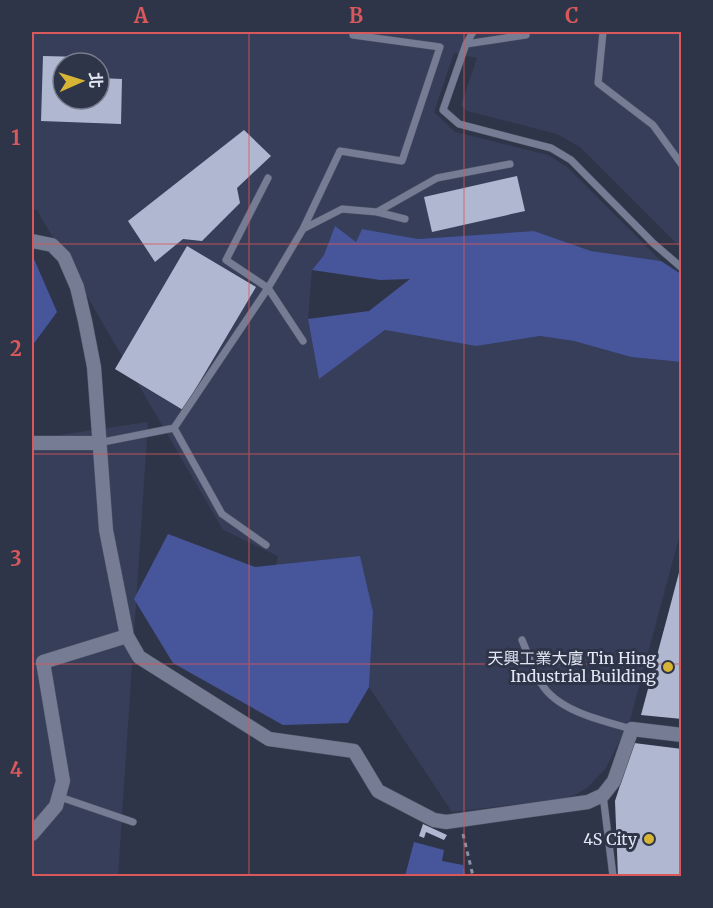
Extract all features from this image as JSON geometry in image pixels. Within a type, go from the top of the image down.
[{"type":"street","points":[[32,241],[52,245],[64,257],[77,287],[94,367],[105,530],[127,636],[139,657],[269,739],[354,751],[378,791],[434,820],[446,822],[588,802],[603,795],[614,782],[632,729],[681,735]]},
{"type":"street","points":[[32,444],[98,443]]},
{"type":"street","points":[[32,834],[56,806],[63,782],[37,664],[127,636]]},
{"type":"lane","points":[[473,32],[466,44],[443,110],[459,124],[551,148],[571,160],[681,268]]},
{"type":"lane","points":[[603,32],[598,83],[653,125],[681,165]]},
{"type":"lane","points":[[98,443],[174,428],[268,288],[303,230],[340,150],[402,161],[440,47],[353,35]]},
{"type":"lane","points":[[466,44],[526,35]]},
{"type":"lane","points":[[377,212],[437,178],[510,164]]},
{"type":"lane","points":[[268,178],[226,260],[268,288],[303,341]]},
{"type":"lane","points":[[303,230],[342,209],[377,212],[405,219]]},
{"type":"lane","points":[[174,428],[222,514],[266,545]]},
{"type":"lane","points":[[522,640],[542,685],[565,706],[595,720],[632,729]]},
{"type":"lane","points":[[603,795],[613,876]]},
{"type":"lane","points":[[60,797],[133,822]]},
{"type":"path","points":[[460,821],[473,876]]},
{"type":"shaded area","points":[[32,32],[681,32],[681,248],[580,147],[557,134],[467,111],[461,105],[477,58],[454,53],[434,112],[455,132],[548,155],[566,166],[661,261],[591,251],[534,231],[418,239],[362,229],[356,242],[324,255],[312,270],[308,319],[319,378],[385,330],[476,346],[540,336],[574,341],[631,357],[681,362],[681,530],[630,720],[606,768],[587,788],[561,799],[452,812],[369,687],[373,612],[266,607],[278,556],[223,530],[37,210],[32,209]]},
{"type":"shaded area","points":[[335,226],[356,242],[362,229],[418,239],[534,231],[591,251],[661,261],[681,274],[681,362],[631,357],[574,341],[540,336],[476,346],[385,330],[319,379],[308,319],[369,311],[410,279],[380,280],[312,270],[324,255]]},
{"type":"shaded area","points":[[32,258],[57,312],[32,346]]},
{"type":"shaded area","points":[[148,422],[118,876],[32,876],[32,439]]},
{"type":"shaded area","points":[[168,534],[255,567],[360,556],[373,612],[369,687],[348,723],[283,725],[173,663],[134,599]]},
{"type":"shaded area","points":[[414,842],[444,850],[442,861],[463,865],[465,876],[405,876]]},
{"type":"building","points":[[43,56],[51,56],[51,111],[111,111],[111,79],[122,79],[121,124],[41,121]]},
{"type":"building","points":[[244,130],[271,156],[237,188],[240,203],[202,241],[183,239],[155,262],[128,221]]},
{"type":"building","points":[[517,176],[525,211],[432,232],[424,197]]},
{"type":"building","points":[[187,246],[256,287],[183,410],[115,369]]},
{"type":"building","name":"天興工業大廈 Tin Hing Industrial Building","points":[[681,565],[682,719],[641,715],[667,618]]},
{"type":"building","name":"4S City","points":[[634,743],[682,749],[682,876],[618,876],[615,801]]},
{"type":"building","points":[[423,824],[447,835],[444,840],[426,832],[424,838],[419,836]]},
{"type":"place","name":"天興工業大廈 Tin Hing Industrial Building","points":[[668,667]]},
{"type":"place","name":"4S City","points":[[649,839]]}]
